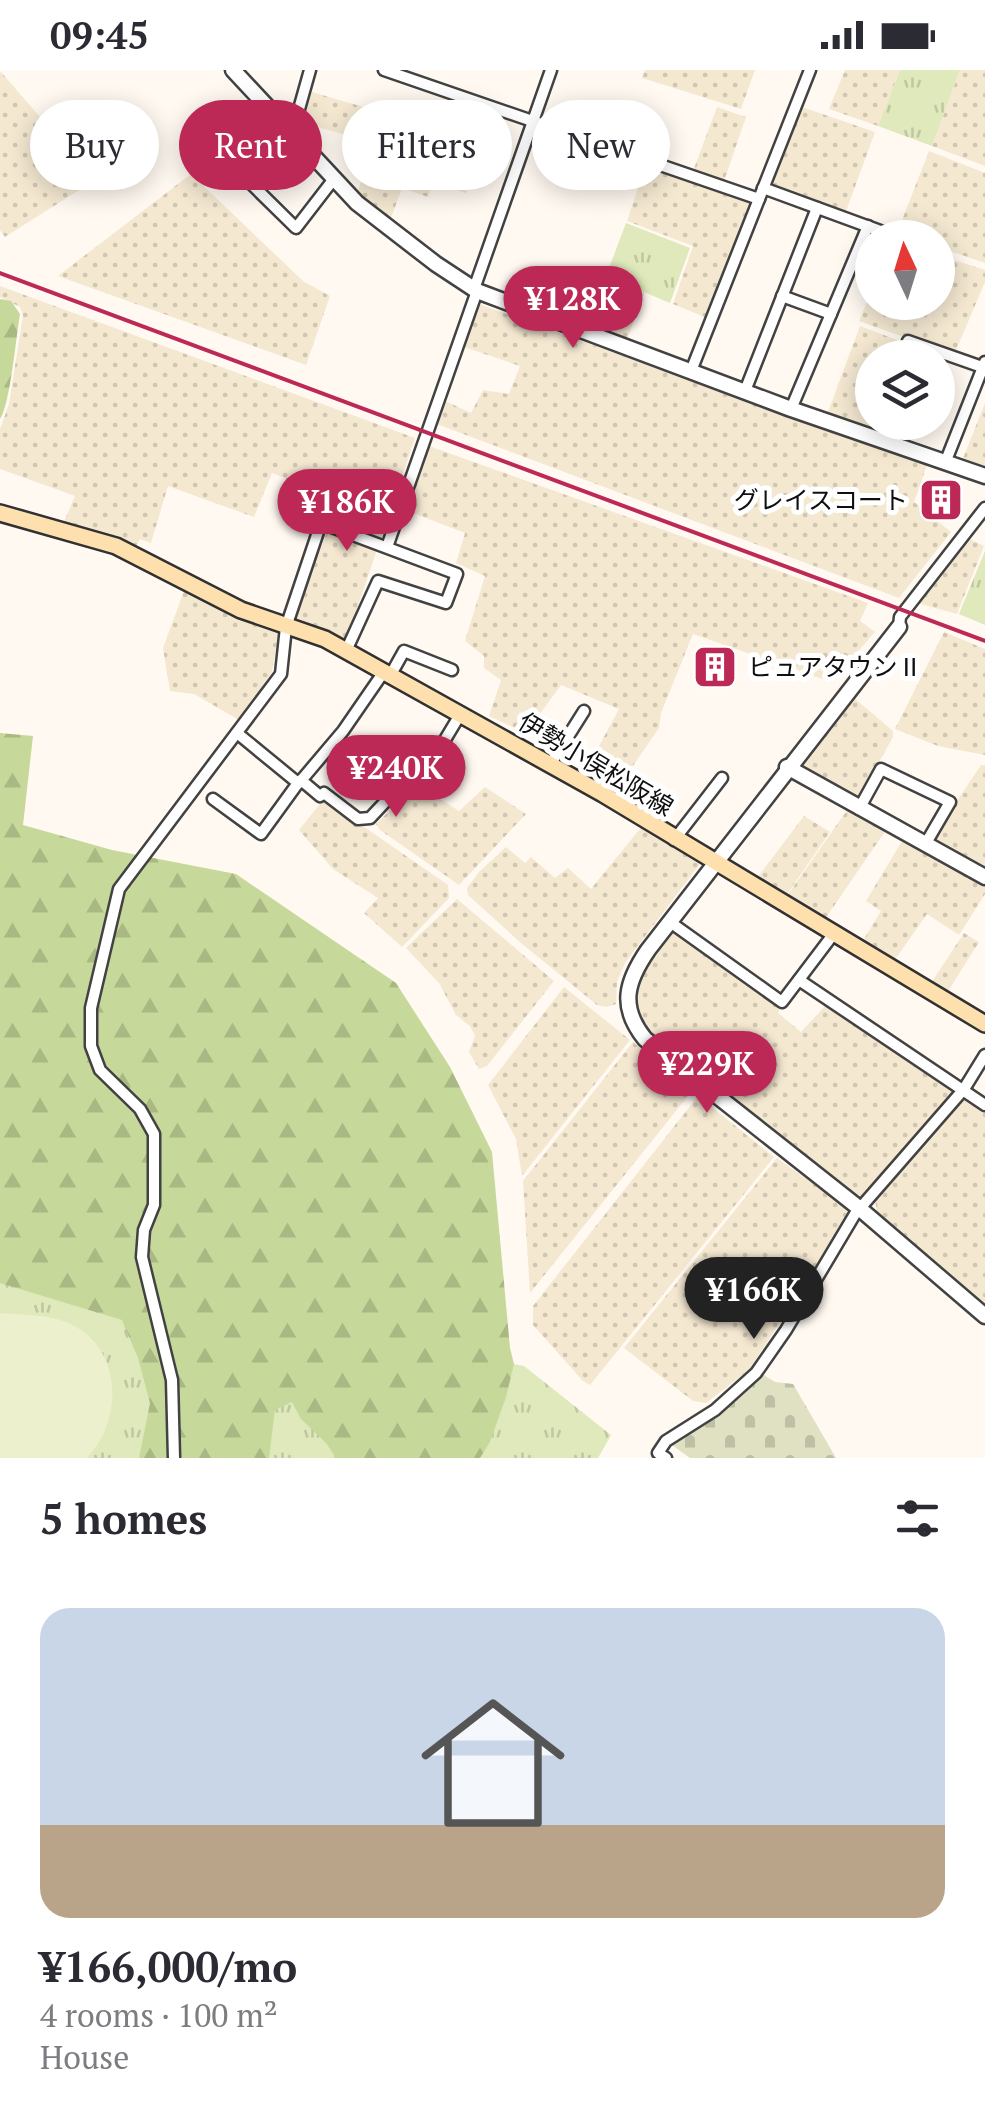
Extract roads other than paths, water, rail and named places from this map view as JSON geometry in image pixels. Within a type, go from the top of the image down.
[{"type":"main road","name":"伊勢小俣松阪線","points":[[0,513],[116,546],[241,610],[346,650],[550,765],[985,1024]]},
{"type":"street","points":[[233,70],[261,100]]},
{"type":"street","points":[[302,100],[310,70]]},
{"type":"street","points":[[541,100],[551,70]]},
{"type":"street","points":[[691,371],[810,70]]},
{"type":"street","points":[[390,71],[532,122]]},
{"type":"street","points":[[387,547],[532,125]]},
{"type":"street","points":[[670,165],[855,221]]},
{"type":"street","points":[[322,168],[377,218],[476,290],[792,409],[985,476]]},
{"type":"street","points":[[258,190],[296,228],[333,180]]},
{"type":"street","points":[[745,391],[818,208]]},
{"type":"street","points":[[792,409],[855,257]]},
{"type":"street","points":[[782,296],[831,314]]},
{"type":"street","points":[[945,463],[984,366],[955,359]]},
{"type":"street","points":[[893,444],[895,440]]},
{"type":"street","points":[[985,508],[636,968],[628,987],[627,1004],[639,1031],[656,1049],[859,1208],[985,1316]]},
{"type":"street","points":[[174,1458],[174,1400],[168,1359],[142,1257],[144,1230],[154,1206],[154,1134],[140,1109],[100,1070],[89,1026],[119,888],[280,674],[286,628],[321,524],[457,574],[446,603],[378,581],[346,650]]},
{"type":"street","points":[[213,800],[261,834],[404,651],[452,670]]},
{"type":"street","points":[[550,765],[584,711]]},
{"type":"street","points":[[237,733],[320,796],[324,792],[358,819],[370,818],[440,748],[461,713]]},
{"type":"street","points":[[365,745],[408,778]]},
{"type":"street","points":[[786,767],[985,877]]},
{"type":"street","points":[[859,809],[881,769],[950,802],[926,843]]},
{"type":"street","points":[[674,840],[722,778]]},
{"type":"street","points":[[670,922],[782,1002],[834,932]]},
{"type":"street","points":[[799,980],[985,1105]]},
{"type":"street","points":[[666,1458],[658,1453],[666,1441],[715,1410],[756,1372],[786,1330],[859,1208],[964,1090],[985,1055]]},
{"type":"railway","points":[[0,273],[985,641]]},
{"type":"place","name":"グレイスコート","points":[[941,500]]},
{"type":"place","name":"ピュアタウンⅡ","points":[[715,667]]}]
